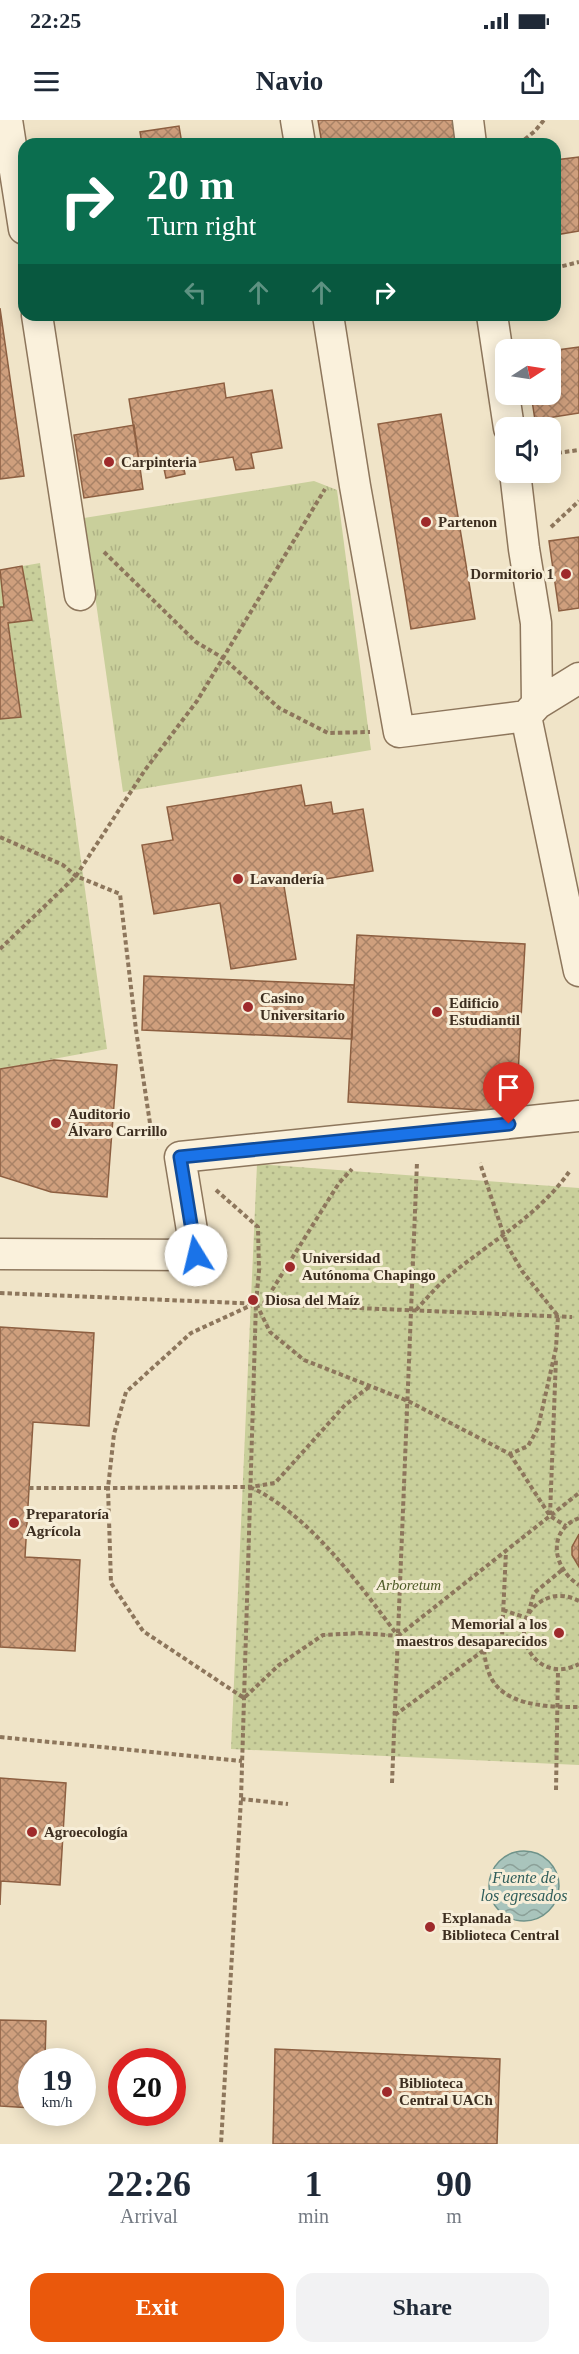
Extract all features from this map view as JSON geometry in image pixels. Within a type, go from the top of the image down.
[{"type":"street","points":[[7,120],[18,191]]},
{"type":"street","points":[[296,120],[299,138]]},
{"type":"street","points":[[468,120],[470,138]]},
{"type":"street","points":[[39,321],[80,595]]},
{"type":"street","points":[[329,321],[349,450],[399,732],[532,710],[579,678]]},
{"type":"street","points":[[493,321],[507,417]]},
{"type":"street","points":[[516,483],[536,623],[532,710],[579,971]]},
{"type":"street","points":[[0,1254],[196,1255],[180,1157],[579,1116]]},
{"type":"path","points":[[526,138],[544,120]]},
{"type":"path","points":[[561,266],[579,262]]},
{"type":"path","points":[[0,949],[76,876],[145,770],[197,701],[349,450]]},
{"type":"path","points":[[561,452],[579,450]]},
{"type":"path","points":[[103,551],[196,642],[223,658],[279,708],[328,733],[399,732]]},
{"type":"path","points":[[0,837],[63,865],[76,876],[120,894],[136,1030],[151,1130],[180,1157]]},
{"type":"path","points":[[392,1783],[413,1310],[417,1156]]},
{"type":"path","points":[[480,1163],[507,1245],[522,1271],[558,1316],[550,1516]]},
{"type":"path","points":[[264,1303],[339,1183],[355,1167]]},
{"type":"path","points":[[413,1310],[447,1278],[558,1188],[569,1172]]},
{"type":"path","points":[[215,1188],[258,1227],[259,1271],[256,1303],[241,1799],[222,2144]]},
{"type":"path","points":[[0,1293],[572,1317]]},
{"type":"path","points":[[256,1303],[270,1332],[304,1360],[408,1401],[510,1454],[550,1516],[566,1526]]},
{"type":"path","points":[[244,1698],[143,1631],[111,1583],[108,1488],[114,1434],[126,1392],[191,1333],[256,1303]]},
{"type":"path","points":[[510,1454],[528,1446],[538,1428],[556,1348]]},
{"type":"path","points":[[29,1488],[250,1487],[275,1483],[345,1405],[369,1387]]},
{"type":"path","points":[[250,1487],[265,1494],[305,1525],[363,1590],[398,1635]]},
{"type":"path","points":[[244,1698],[279,1665],[322,1635],[361,1633],[398,1635],[579,1493]]},
{"type":"path","points":[[579,1518],[566,1526],[559,1536],[557,1548],[562,1570],[579,1585]]},
{"type":"path","points":[[395,1715],[502,1637],[506,1551]]},
{"type":"path","points":[[562,1570],[534,1593],[523,1630],[524,1641],[529,1652],[547,1667],[558,1670],[579,1664]]},
{"type":"path","points":[[526,1618],[533,1608],[553,1596],[564,1596],[579,1602]]},
{"type":"path","points":[[503,1610],[526,1618]]},
{"type":"path","points":[[484,1650],[489,1675],[500,1689],[537,1706],[579,1707]]},
{"type":"path","points":[[556,1790],[558,1670]]},
{"type":"path","points":[[0,1737],[242,1761]]},
{"type":"path","points":[[241,1799],[288,1804]]},
{"type":"green space","points":[[314,481],[337,490],[371,750],[123,792],[84,518]]},
{"type":"green space","points":[[40,563],[107,1049],[0,1069],[0,570]]},
{"type":"green space","name":"Arboretum","points":[[257,1164],[579,1188],[579,1765],[231,1749]]},
{"type":"water","name":"Fuente de los egresados","points":[[524,1851],[537,1854],[549,1861],[556,1873],[559,1886],[556,1899],[549,1911],[537,1918],[524,1921],[511,1918],[499,1911],[492,1899],[489,1886],[492,1873],[499,1861],[511,1854]]},
{"type":"building","points":[[318,120],[456,120],[458,138],[321,138]]},
{"type":"building","points":[[179,126],[181,138],[141,138],[140,132]]},
{"type":"building","points":[[579,157],[579,231],[561,234],[561,159]]},
{"type":"building","points":[[0,308],[24,476],[0,479]]},
{"type":"building","points":[[579,347],[579,413],[535,417],[533,405],[561,405],[561,349]]},
{"type":"building","points":[[224,383],[226,398],[272,390],[282,448],[251,453],[254,468],[236,470],[233,457],[183,465],[185,474],[166,478],[163,464],[140,468],[129,399]]},
{"type":"building","name":"Partenon","points":[[441,414],[475,619],[411,629],[378,424]]},
{"type":"building","name":"Carpinteria","points":[[134,425],[143,489],[84,498],[74,435]]},
{"type":"building","name":"Dormitorio 1","points":[[579,537],[579,608],[559,611],[549,541]]},
{"type":"building","points":[[22,566],[32,620],[8,623],[21,717],[0,719],[0,607],[4,607],[0,570]]},
{"type":"building","name":"Lavandería","points":[[301,785],[305,806],[331,802],[333,814],[363,809],[373,871],[284,886],[296,959],[231,969],[220,903],[154,914],[142,845],[173,840],[167,807]]},
{"type":"building","name":"Edificio Estudiantil","points":[[357,935],[525,944],[516,1112],[348,1102]]},
{"type":"building","name":"Casino Universitario","points":[[144,976],[354,985],[352,1039],[142,1030]]},
{"type":"building","name":"Auditorio Álvaro Carrillo","points":[[54,1060],[117,1065],[107,1197],[51,1192],[0,1176],[0,1069]]},
{"type":"building","name":"Preparatoría Agrícola","points":[[0,1327],[94,1333],[89,1426],[33,1422],[25,1557],[80,1560],[75,1651],[0,1647]]},
{"type":"building","points":[[579,1534],[579,1567],[572,1555],[572,1547]]},
{"type":"building","name":"Agroecología","points":[[0,1778],[66,1783],[60,1885],[1,1881],[0,1905]]},
{"type":"building","points":[[0,2020],[46,2021],[45,2048],[18,2048],[18,2107],[0,2106]]},
{"type":"building","name":"Biblioteca Central UACh","points":[[275,2049],[500,2059],[497,2144],[273,2144]]},
{"type":"place","name":"Carpinteria","points":[[109,462]]},
{"type":"place","name":"Partenon","points":[[426,522]]},
{"type":"place","name":"Dormitorio 1","points":[[566,574]]},
{"type":"place","name":"Lavandería","points":[[238,879]]},
{"type":"place","name":"Casino Universitario","points":[[248,1007]]},
{"type":"place","name":"Edificio Estudiantil","points":[[437,1012]]},
{"type":"place","name":"Auditorio Álvaro Carrillo","points":[[56,1123]]},
{"type":"place","name":"Universidad Autónoma Chapingo","points":[[290,1267]]},
{"type":"place","name":"Diosa del Maíz","points":[[253,1300]]},
{"type":"place","name":"Preparatoría Agrícola","points":[[14,1523]]},
{"type":"place","name":"Memorial a los maestros desaparecidos","points":[[559,1633]]},
{"type":"place","name":"Agroecología","points":[[32,1832]]},
{"type":"place","name":"Explanada Biblioteca Central","points":[[430,1927]]},
{"type":"place","name":"Biblioteca Central UACh","points":[[387,2092]]},
{"type":"route","points":[[196,1255],[180,1157],[509,1124]]}]
